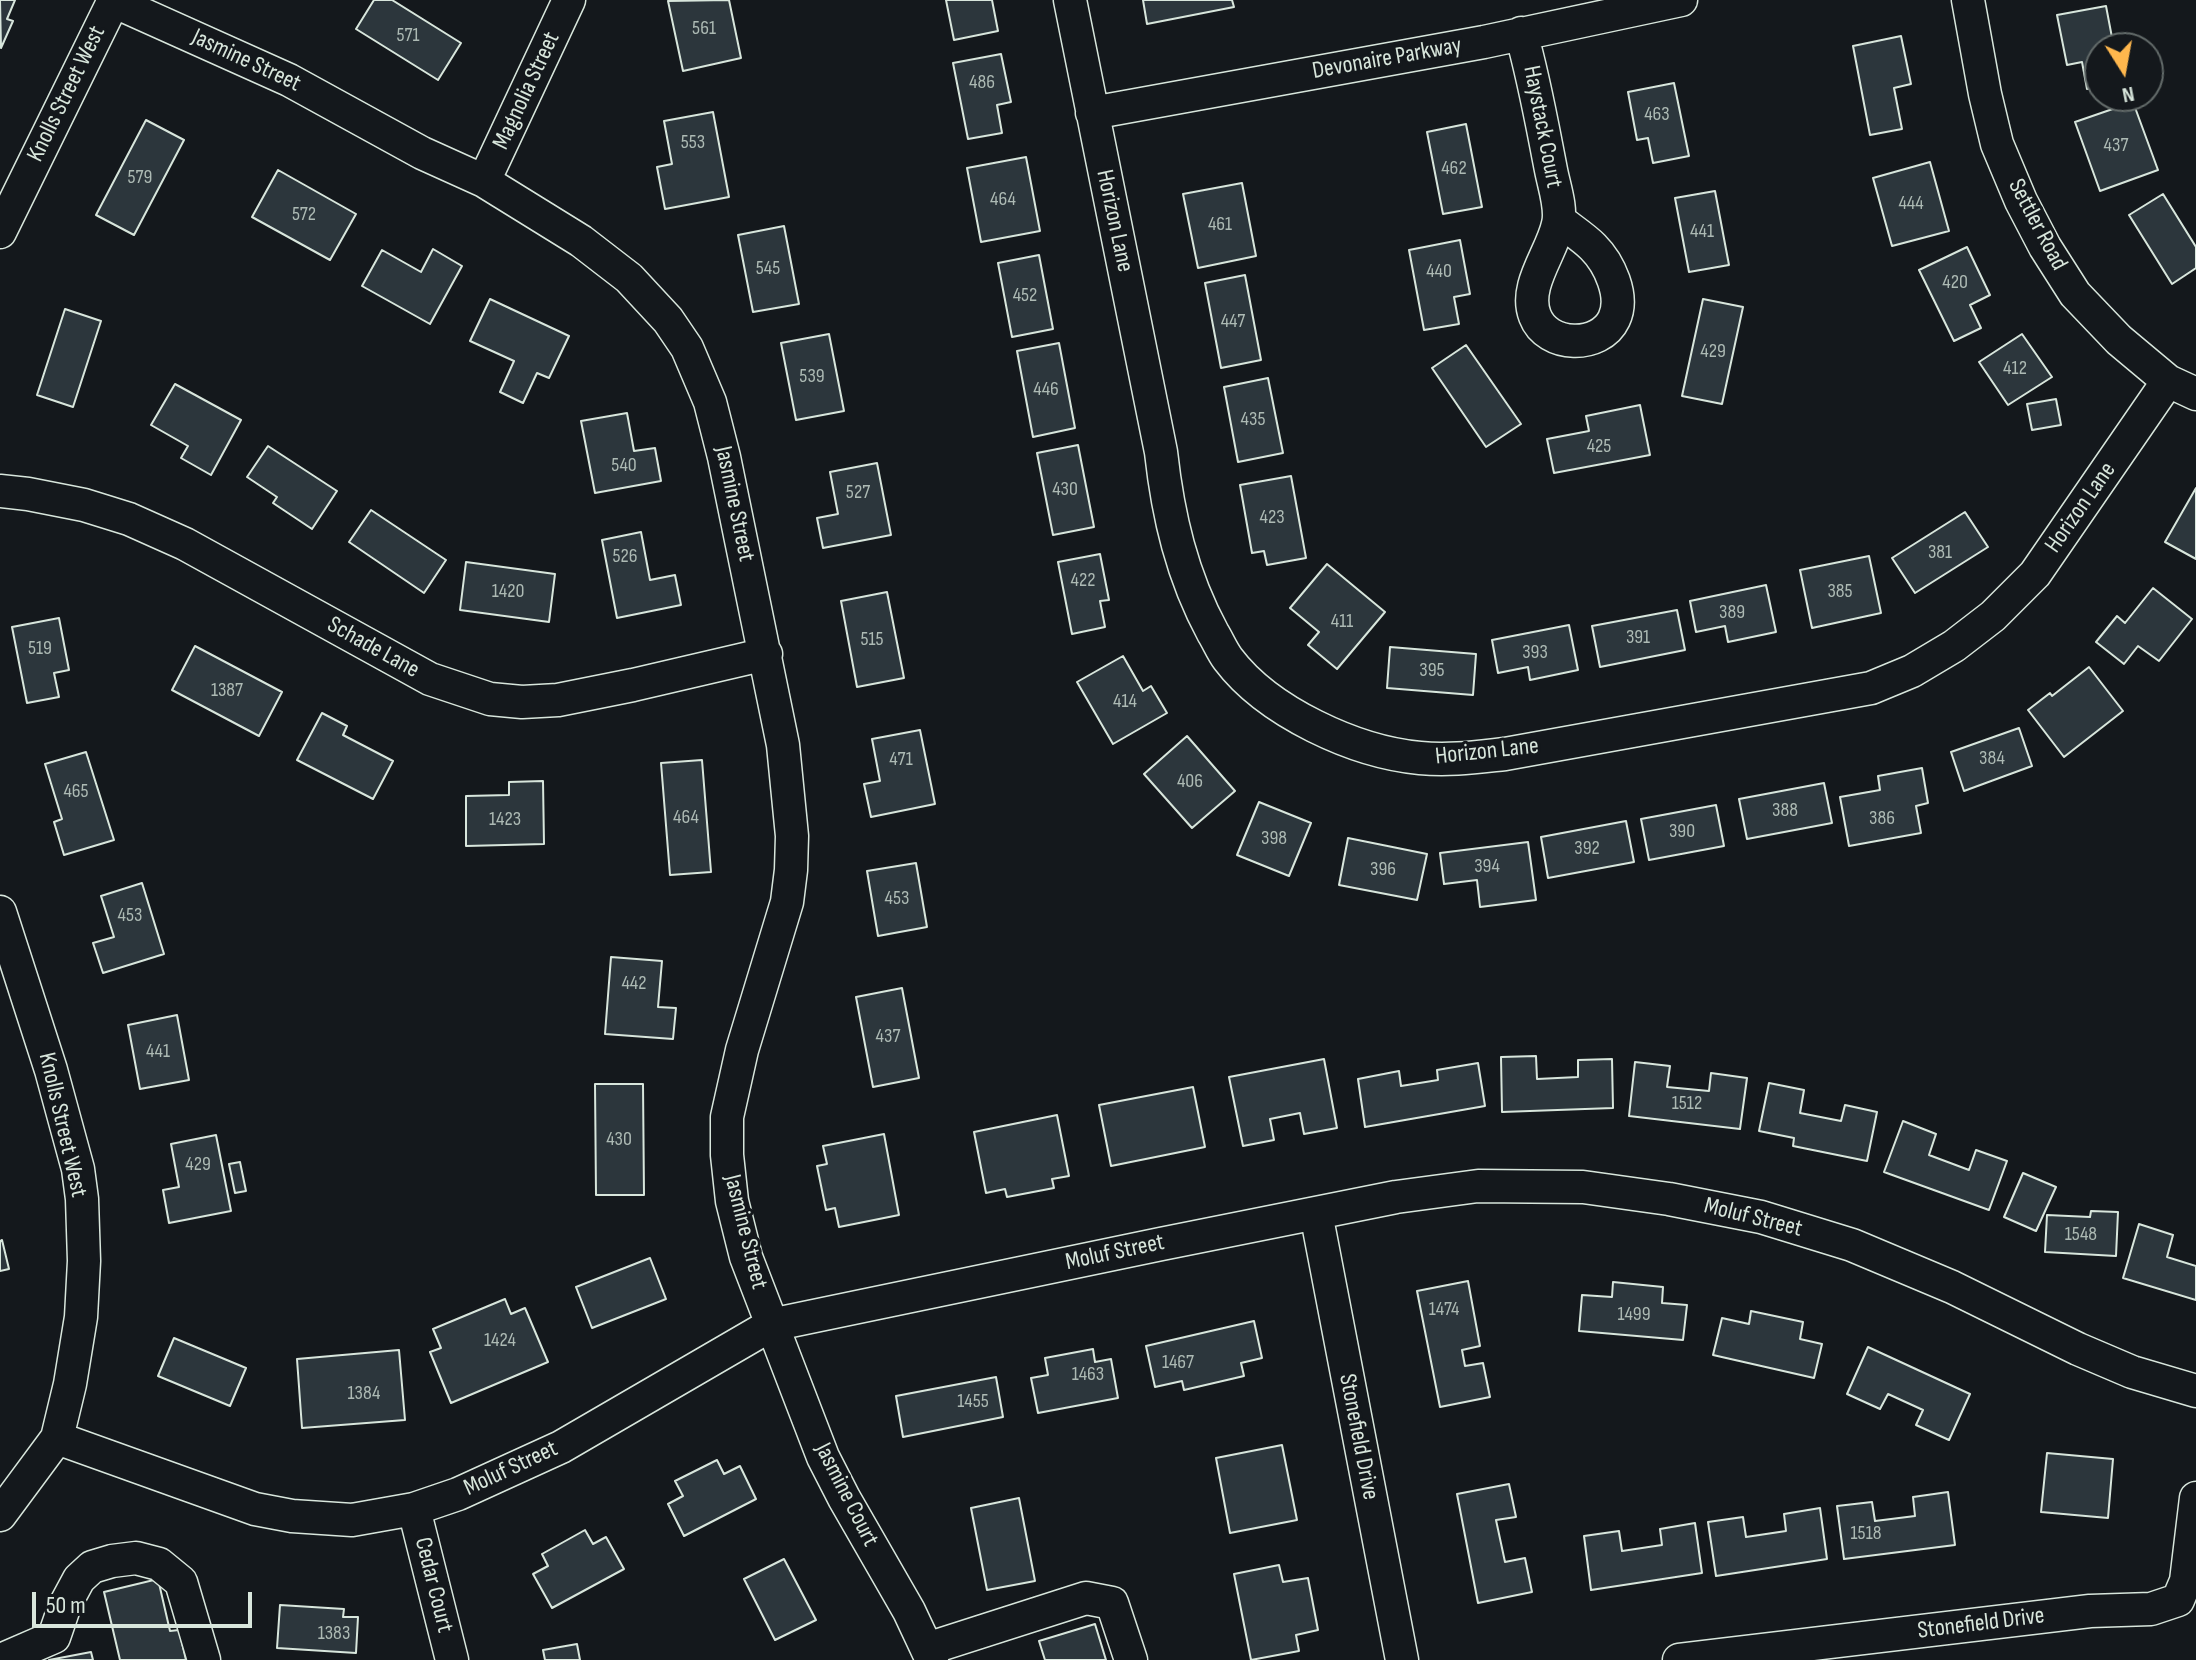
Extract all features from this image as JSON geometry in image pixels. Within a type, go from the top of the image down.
[{"type":"street","name":"Jasmine Street","points":[[113,0],[289,80],[422,153],[484,181],[581,241],[629,278],[668,320],[687,348],[710,402],[717,429],[766,654],[783,745],[792,836],[787,902],[742,1050],[727,1117],[732,1201],[746,1257],[771,1325]]},
{"type":"street","name":"Knolls Street West","points":[[0,232],[113,0]]},
{"type":"street","name":"Magnolia Street","points":[[484,181],[569,0]]},
{"type":"street","name":"Horizon Lane","points":[[1070,0],[1161,452],[1166,498],[1179,554],[1200,608],[1228,659],[1283,709],[1326,733],[1373,750],[1419,758],[1462,759],[1505,754],[1871,688],[1912,671],[1954,646],[1993,616],[2035,574],[2182,387]]},
{"type":"street","name":"Devonaire Parkway","points":[[1092,113],[1484,42],[1681,0]]},
{"type":"street","name":"Settler Road","points":[[1968,0],[1997,144],[2033,224],[2075,294],[2119,340],[2182,387]]},
{"type":"street","name":"Haystack Court","points":[[1521,33],[1532,72],[1559,220]]},
{"type":"street","name":"Schade Lane","points":[[0,491],[84,505],[129,519],[185,544],[430,679],[490,699],[522,702],[558,700],[766,654]]},
{"type":"street","name":"Knolls Street West","points":[[0,912],[51,1070],[78,1169],[82,1199],[84,1261],[81,1317],[57,1438]]},
{"type":"street","name":"Moluf Street","points":[[57,1438],[255,1509],[292,1516],[352,1520],[414,1509],[458,1494],[561,1447],[771,1325],[1316,1213],[1478,1186],[1583,1187],[1669,1199],[1761,1217],[1852,1245],[1952,1287],[2132,1372],[2196,1391]]},
{"type":"street","name":"Stonefield Drive","points":[[1316,1213],[1402,1660]]},
{"type":"street","name":"Jasmine Court","points":[[771,1325],[823,1457],[909,1611],[929,1654]]},
{"type":"street","points":[[0,1515],[57,1438]]},
{"type":"street","name":"Stonefield Drive","points":[[1679,1660],[2090,1611],[2151,1609],[2178,1600],[2186,1581],[2196,1498]]},
{"type":"street","name":"Cedar Court","points":[[414,1509],[452,1660]]},
{"type":"street","points":[[1,1660],[54,1637],[65,1605],[79,1579],[92,1567],[136,1558],[159,1564],[181,1582],[204,1660]]},
{"type":"street","points":[[929,1654],[1086,1598],[1112,1603],[1131,1660]]},
{"type":"building","points":[[0,0],[15,0],[7,19],[13,21],[1,48]]},
{"type":"building","points":[[374,0],[392,0],[461,43],[438,80],[356,29]]},
{"type":"building","points":[[729,0],[741,58],[683,71],[668,1]]},
{"type":"building","points":[[946,0],[992,0],[998,31],[954,40]]},
{"type":"building","points":[[1143,0],[1232,0],[1234,7],[1147,24]]},
{"type":"building","points":[[2106,6],[2111,32],[2084,32],[2084,73],[2082,62],[2067,65],[2057,15]]},
{"type":"building","points":[[1901,36],[1911,84],[1894,88],[1902,129],[1870,135],[1853,46]]},
{"type":"building","points":[[1001,54],[1011,102],[997,105],[1002,133],[968,139],[953,63]]},
{"type":"building","points":[[1674,83],[1689,156],[1653,163],[1648,138],[1637,140],[1628,92]]},
{"type":"building","points":[[713,112],[729,197],[665,209],[657,167],[672,164],[664,121]]},
{"type":"building","points":[[2104,112],[2137,112],[2158,170],[2100,191],[2075,122]]},
{"type":"building","points":[[146,120],[184,140],[134,235],[96,215]]},
{"type":"building","points":[[1466,124],[1482,207],[1443,214],[1427,132]]},
{"type":"building","points":[[1026,157],[1040,231],[981,242],[967,168]]},
{"type":"building","points":[[1930,162],[1949,231],[1892,246],[1873,178]]},
{"type":"building","points":[[278,170],[356,214],[330,260],[252,217]]},
{"type":"building","points":[[1242,183],[1256,256],[1198,268],[1183,194]]},
{"type":"building","points":[[1715,191],[1729,265],[1689,272],[1675,198]]},
{"type":"building","points":[[2163,194],[2196,247],[2196,268],[2172,284],[2129,215]]},
{"type":"building","points":[[784,226],[799,304],[753,312],[738,235]]},
{"type":"building","points":[[1460,240],[1470,294],[1454,297],[1459,324],[1424,330],[1409,250]]},
{"type":"building","points":[[1967,247],[1990,295],[1970,305],[1981,328],[1954,341],[1919,270]]},
{"type":"building","points":[[433,249],[462,266],[430,324],[362,286],[382,250],[421,272]]},
{"type":"building","points":[[1039,255],[1053,329],[1012,337],[998,263]]},
{"type":"building","points":[[1245,275],[1261,360],[1221,368],[1205,283]]},
{"type":"building","points":[[490,299],[569,336],[549,378],[537,373],[523,403],[500,392],[514,361],[470,341]]},
{"type":"building","points":[[1703,299],[1743,307],[1722,404],[1682,396]]},
{"type":"building","points":[[65,309],[101,321],[73,407],[37,395]]},
{"type":"building","points":[[829,334],[844,411],[796,420],[781,343]]},
{"type":"building","points":[[2022,334],[2052,377],[2008,405],[1979,362]]},
{"type":"building","points":[[1059,343],[1075,428],[1033,437],[1017,351]]},
{"type":"building","points":[[1466,345],[1521,424],[1486,447],[1432,368]]},
{"type":"building","points":[[1268,378],[1283,453],[1238,462],[1224,387]]},
{"type":"building","points":[[175,384],[241,420],[211,475],[181,458],[188,446],[151,425]]},
{"type":"building","points":[[2056,399],[2061,425],[2032,430],[2027,404]]},
{"type":"building","points":[[1640,405],[1650,455],[1554,473],[1547,439],[1589,431],[1586,416]]},
{"type":"building","points":[[627,413],[634,451],[655,448],[661,481],[595,493],[581,421]]},
{"type":"building","points":[[1078,445],[1094,527],[1053,535],[1037,453]]},
{"type":"building","points":[[268,446],[337,491],[312,529],[273,503],[277,497],[247,477]]},
{"type":"building","points":[[877,463],[891,535],[823,548],[817,518],[838,514],[830,472]]},
{"type":"building","points":[[1291,476],[1306,558],[1267,565],[1264,551],[1252,553],[1240,485]]},
{"type":"building","points":[[2196,488],[2196,559],[2165,542]]},
{"type":"building","points":[[371,510],[446,560],[424,593],[349,542]]},
{"type":"building","points":[[1965,512],[1988,547],[1915,593],[1892,558]]},
{"type":"building","points":[[641,532],[650,580],[675,575],[681,605],[617,618],[602,540]]},
{"type":"building","points":[[1100,554],[1109,600],[1100,601],[1105,627],[1072,634],[1058,562]]},
{"type":"building","points":[[1869,556],[1881,613],[1812,628],[1800,570]]},
{"type":"building","points":[[466,562],[555,574],[549,622],[460,610]]},
{"type":"building","points":[[1327,564],[1385,612],[1337,669],[1308,645],[1319,632],[1290,608]]},
{"type":"building","points":[[1766,585],[1776,632],[1728,642],[1725,626],[1696,632],[1690,601]]},
{"type":"building","points":[[2153,588],[2192,619],[2159,661],[2138,646],[2124,664],[2096,642],[2117,616],[2125,623]]},
{"type":"building","points":[[887,592],[904,678],[857,687],[841,601]]},
{"type":"building","points":[[1677,610],[1685,650],[1600,667],[1592,626]]},
{"type":"building","points":[[59,618],[69,670],[54,673],[59,697],[27,703],[12,627]]},
{"type":"building","points":[[1569,625],[1578,670],[1530,680],[1528,667],[1498,673],[1492,640]]},
{"type":"building","points":[[195,646],[282,692],[259,736],[172,690]]},
{"type":"building","points":[[1390,647],[1476,654],[1473,695],[1387,688]]},
{"type":"building","points":[[1123,656],[1143,691],[1151,686],[1167,713],[1113,744],[1077,682]]},
{"type":"building","points":[[2089,667],[2123,711],[2064,757],[2028,710]]},
{"type":"building","points":[[322,713],[347,726],[343,735],[393,761],[373,799],[297,760]]},
{"type":"building","points":[[2019,728],[2032,766],[1964,791],[1951,752]]},
{"type":"building","points":[[920,730],[935,804],[871,817],[864,784],[880,781],[872,739]]},
{"type":"building","points":[[1187,736],[1235,791],[1192,828],[1144,774]]},
{"type":"building","points":[[86,752],[114,840],[64,855],[54,822],[62,819],[45,764]]},
{"type":"building","points":[[702,760],[711,872],[670,875],[661,763]]},
{"type":"building","points":[[1922,768],[1928,803],[1916,806],[1921,833],[1849,846],[1840,797],[1880,790],[1878,776]]},
{"type":"building","points":[[543,781],[544,844],[466,846],[466,796],[509,795],[509,782]]},
{"type":"building","points":[[1824,783],[1832,823],[1747,839],[1739,799]]},
{"type":"building","points":[[1259,802],[1311,823],[1289,876],[1237,855]]},
{"type":"building","points":[[1716,805],[1724,846],[1649,860],[1641,819]]},
{"type":"building","points":[[1626,821],[1634,862],[1548,878],[1541,837]]},
{"type":"building","points":[[1348,838],[1427,854],[1417,900],[1339,885]]},
{"type":"building","points":[[1528,842],[1536,900],[1480,907],[1477,880],[1444,884],[1440,853]]},
{"type":"building","points":[[916,863],[927,927],[878,936],[867,871]]},
{"type":"building","points":[[142,883],[164,954],[103,973],[93,943],[114,937],[101,896]]},
{"type":"building","points":[[611,957],[662,961],[658,1007],[676,1008],[673,1039],[605,1034]]},
{"type":"building","points":[[902,988],[919,1078],[873,1087],[856,997]]},
{"type":"building","points":[[177,1015],[189,1080],[140,1089],[128,1025]]},
{"type":"building","points":[[1536,1056],[1537,1079],[1578,1077],[1578,1060],[1612,1059],[1613,1108],[1502,1112],[1501,1057]]},
{"type":"building","points":[[1324,1059],[1337,1128],[1304,1134],[1300,1113],[1270,1119],[1274,1140],[1243,1146],[1229,1077]]},
{"type":"building","points":[[1635,1062],[1670,1066],[1667,1087],[1709,1091],[1711,1073],[1747,1078],[1740,1129],[1629,1116]]},
{"type":"building","points":[[1478,1063],[1485,1106],[1365,1127],[1358,1079],[1399,1071],[1401,1086],[1438,1080],[1437,1070]]},
{"type":"building","points":[[1769,1083],[1804,1090],[1800,1113],[1841,1121],[1845,1105],[1877,1112],[1867,1161],[1793,1146],[1794,1138],[1759,1131]]},
{"type":"building","points":[[595,1084],[643,1084],[644,1195],[596,1195]]},
{"type":"building","points":[[1193,1087],[1205,1147],[1111,1166],[1099,1105]]},
{"type":"building","points":[[1057,1115],[1069,1176],[1052,1179],[1054,1188],[1007,1197],[1005,1189],[986,1193],[974,1132]]},
{"type":"building","points":[[1903,1121],[1936,1134],[1929,1155],[1969,1170],[1976,1150],[2007,1161],[1989,1210],[1884,1172]]},
{"type":"building","points":[[884,1134],[899,1215],[839,1227],[835,1208],[826,1210],[817,1166],[827,1164],[823,1146]]},
{"type":"building","points":[[216,1135],[231,1211],[169,1223],[163,1190],[179,1187],[171,1144]]},
{"type":"building","points":[[240,1162],[246,1191],[235,1193],[229,1164]]},
{"type":"building","points":[[2023,1173],[2056,1187],[2036,1231],[2004,1217]]},
{"type":"building","points":[[2091,1211],[2118,1212],[2116,1256],[2045,1252],[2047,1215],[2090,1217]]},
{"type":"building","points":[[2139,1224],[2173,1235],[2167,1257],[2196,1266],[2196,1300],[2123,1278]]},
{"type":"building","points":[[0,1241],[9,1269],[0,1271]]},
{"type":"building","points":[[650,1258],[666,1299],[592,1328],[576,1287]]},
{"type":"building","points":[[1468,1281],[1480,1346],[1462,1350],[1465,1366],[1483,1363],[1490,1397],[1440,1407],[1417,1291]]},
{"type":"building","points":[[1613,1282],[1663,1287],[1662,1303],[1687,1305],[1683,1340],[1579,1331],[1582,1295],[1612,1297]]},
{"type":"building","points":[[505,1299],[511,1314],[525,1308],[548,1362],[451,1403],[430,1352],[441,1348],[433,1329]]},
{"type":"building","points":[[1751,1311],[1803,1322],[1800,1339],[1822,1344],[1814,1378],[1713,1355],[1722,1318],[1749,1324]]},
{"type":"building","points":[[1254,1321],[1262,1358],[1241,1363],[1244,1376],[1184,1390],[1182,1381],[1155,1387],[1146,1346]]},
{"type":"building","points":[[174,1338],[246,1368],[230,1406],[158,1376]]},
{"type":"building","points":[[1868,1347],[1970,1394],[1949,1440],[1916,1425],[1923,1410],[1888,1394],[1880,1409],[1847,1394]]},
{"type":"building","points":[[1093,1349],[1095,1362],[1111,1359],[1118,1398],[1038,1413],[1031,1378],[1048,1375],[1045,1358]]},
{"type":"building","points":[[399,1350],[405,1420],[302,1428],[297,1359]]},
{"type":"building","points":[[996,1377],[1003,1417],[903,1437],[896,1396]]},
{"type":"building","points":[[1282,1445],[1297,1520],[1230,1533],[1216,1458]]},
{"type":"building","points":[[2047,1453],[2113,1459],[2108,1518],[2041,1512]]},
{"type":"building","points":[[717,1460],[724,1474],[740,1466],[756,1499],[684,1536],[668,1504],[683,1496],[675,1481]]},
{"type":"building","points":[[1509,1484],[1516,1517],[1496,1520],[1505,1562],[1525,1558],[1532,1592],[1478,1603],[1457,1494]]},
{"type":"building","points":[[1948,1492],[1955,1545],[1844,1559],[1837,1506],[1872,1502],[1875,1521],[1915,1516],[1913,1497]]},
{"type":"building","points":[[1019,1498],[1035,1581],[987,1590],[971,1508]]},
{"type":"building","points":[[1820,1508],[1827,1559],[1716,1576],[1708,1522],[1743,1517],[1746,1537],[1786,1531],[1784,1514]]},
{"type":"building","points":[[1695,1523],[1702,1573],[1591,1590],[1584,1536],[1619,1531],[1622,1551],[1662,1545],[1660,1529]]},
{"type":"building","points":[[585,1530],[593,1544],[606,1537],[624,1569],[552,1608],[533,1574],[548,1566],[542,1554]]},
{"type":"building","points":[[784,1559],[816,1620],[775,1640],[744,1579]]},
{"type":"building","points":[[1279,1565],[1283,1582],[1308,1578],[1318,1630],[1296,1635],[1299,1651],[1251,1660],[1234,1574]]},
{"type":"building","points":[[158,1579],[170,1631],[179,1630],[186,1660],[120,1660],[104,1592]]},
{"type":"building","points":[[280,1605],[344,1609],[343,1617],[358,1617],[356,1653],[277,1648]]},
{"type":"building","points":[[1095,1624],[1106,1660],[1045,1660],[1039,1641]]},
{"type":"building","points":[[577,1644],[580,1660],[545,1660],[543,1650]]},
{"type":"building","points":[[91,1652],[93,1660],[49,1660]]}]
